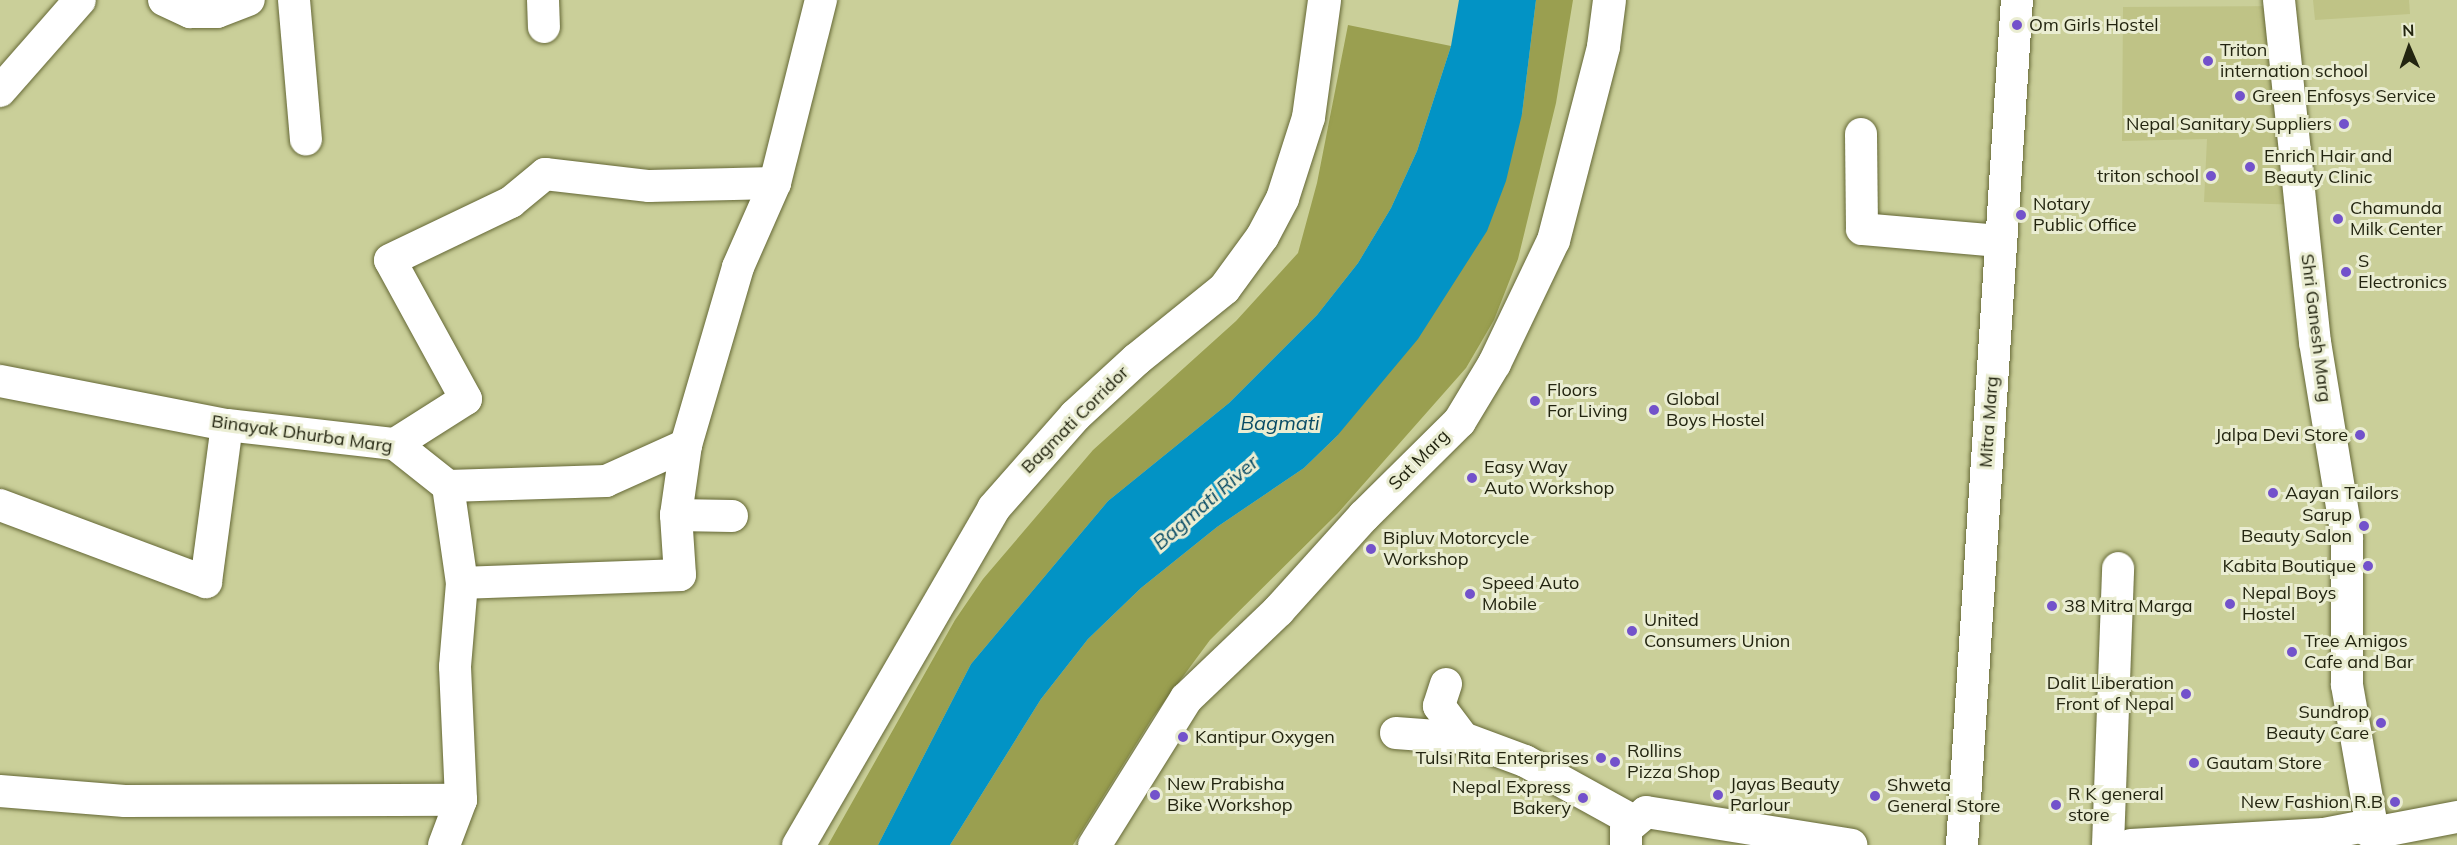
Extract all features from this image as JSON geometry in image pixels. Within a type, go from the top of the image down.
[{"type":"main road","name":"Bagmati Corridor","points":[[798,845],[993,508],[1075,415],[1136,359],[1224,288],[1262,237],[1282,198],[1308,117],[1323,0]]},
{"type":"main road","name":"Sat Marg","points":[[1094,845],[1186,698],[1278,610],[1363,516],[1459,421],[1524,309],[1553,240],[1603,46],[1609,0]]},
{"type":"street","points":[[0,91],[80,0]]},
{"type":"street","points":[[165,0],[190,12],[217,12],[249,0]]},
{"type":"street","points":[[294,0],[306,139]]},
{"type":"street","points":[[462,583],[680,575],[676,516],[686,445],[738,267],[775,183],[821,0]]},
{"type":"street","name":"Mitra Marg","points":[[1962,845],[2017,0]]},
{"type":"street","name":"Shri Ganesh Marg","points":[[2279,0],[2315,342],[2347,538],[2348,685],[2373,833]]},
{"type":"street","points":[[1861,134],[1862,229],[2000,241]]},
{"type":"street","points":[[395,444],[466,399],[390,260],[511,202],[545,174],[649,186],[775,183]]},
{"type":"street","name":"Binayak Dhurba Marg","points":[[0,381],[227,425],[395,444],[448,486]]},
{"type":"street","points":[[0,505],[206,582],[227,425]]},
{"type":"street","points":[[444,845],[460,800],[455,667],[462,583],[448,486],[606,481],[686,445]]},
{"type":"street","points":[[676,516],[732,516]]},
{"type":"street","points":[[2108,845],[2118,568]]},
{"type":"street","points":[[1446,684],[1438,706],[1463,738]]},
{"type":"street","points":[[1396,733],[1463,738],[1526,761],[1629,833],[1646,812],[1851,845]]},
{"type":"street","points":[[0,791],[125,801],[460,800]]},
{"type":"street","points":[[2131,845],[2324,834],[2361,827],[2373,833],[2457,817]]},
{"type":"shaded area","points":[[1536,0],[1573,0],[1556,103],[1518,259],[1494,320],[1466,368],[1338,513],[1210,640],[1153,717],[1073,845],[950,845],[1041,699],[1088,639],[1141,588],[1217,527],[1304,468],[1337,436],[1522,114]]},
{"type":"shaded area","points":[[2313,0],[2409,0],[2410,14],[2315,20]]},
{"type":"shaded area","name":"Triton internation school","points":[[2287,6],[2306,205],[2204,202],[2207,139],[2122,141],[2123,7]]},
{"type":"shaded area","points":[[1348,25],[1451,46],[1417,151],[1391,208],[1358,263],[1317,315],[1229,403],[1108,501],[971,664],[878,845],[828,845],[955,620],[983,579],[1093,450],[1236,321],[1298,253],[1317,183]]},
{"type":"water","name":"Bagmati","points":[[1459,0],[1536,0],[1522,114],[1506,181],[1487,231],[1418,339],[1337,436],[1304,468],[1217,527],[1141,588],[1088,639],[1041,699],[950,845],[878,845],[971,664],[1108,501],[1229,403],[1317,315],[1358,263],[1391,208],[1417,151],[1451,46]]},
{"type":"place","name":"Om Girls Hostel","points":[[2017,25]]},
{"type":"place","name":"Triton internation school","points":[[2208,61]]},
{"type":"place","name":"Green Enfosys Service","points":[[2240,96]]},
{"type":"place","name":"Nepal Sanitary Suppliers","points":[[2344,124]]},
{"type":"place","name":"Enrich Hair and Beauty Clinic","points":[[2250,167]]},
{"type":"place","name":"triton school","points":[[2211,176]]},
{"type":"place","name":"Notary Public Office","points":[[2021,215]]},
{"type":"place","name":"Chamunda Milk Center","points":[[2338,219]]},
{"type":"place","name":"S Electronics","points":[[2346,272]]},
{"type":"place","name":"Floors For Living","points":[[1535,401]]},
{"type":"place","name":"Global Boys Hostel","points":[[1654,410]]},
{"type":"place","name":"Jalpa Devi Store","points":[[2360,435]]},
{"type":"place","name":"Easy Way Auto Workshop","points":[[1472,478]]},
{"type":"place","name":"Aayan Tailors","points":[[2273,493]]},
{"type":"place","name":"Sarup Beauty Salon","points":[[2364,526]]},
{"type":"place","name":"Bipluv Motorcycle Workshop","points":[[1371,549]]},
{"type":"place","name":"Kabita Boutique","points":[[2368,566]]},
{"type":"place","name":"Speed Auto Mobile","points":[[1470,594]]},
{"type":"place","name":"Nepal Boys Hostel","points":[[2230,604]]},
{"type":"place","name":"38 Mitra Marga","points":[[2052,606]]},
{"type":"place","name":"United Consumers Union","points":[[1632,631]]},
{"type":"place","name":"Tree Amigos Cafe and Bar","points":[[2292,652]]},
{"type":"place","name":"Dalit Liberation Front of Nepal","points":[[2186,694]]},
{"type":"place","name":"Sundrop Beauty Care","points":[[2381,723]]},
{"type":"place","name":"Kantipur Oxygen","points":[[1183,737]]},
{"type":"place","name":"Tulsi Rita Enterprises","points":[[1601,758]]},
{"type":"place","name":"Rollins Pizza Shop","points":[[1615,762]]},
{"type":"place","name":"Gautam Store","points":[[2194,763]]},
{"type":"place","name":"New Prabisha Bike Workshop","points":[[1155,795]]},
{"type":"place","name":"Jayas Beauty Parlour","points":[[1718,795]]},
{"type":"place","name":"Shweta General Store","points":[[1875,796]]},
{"type":"place","name":"Nepal Express Bakery","points":[[1583,798]]},
{"type":"place","name":"New Fashion R.B","points":[[2395,802]]},
{"type":"place","name":"R K general store","points":[[2056,805]]},
{"type":"water label","name":"Bagmati River","points":[[1205,502]]}]
